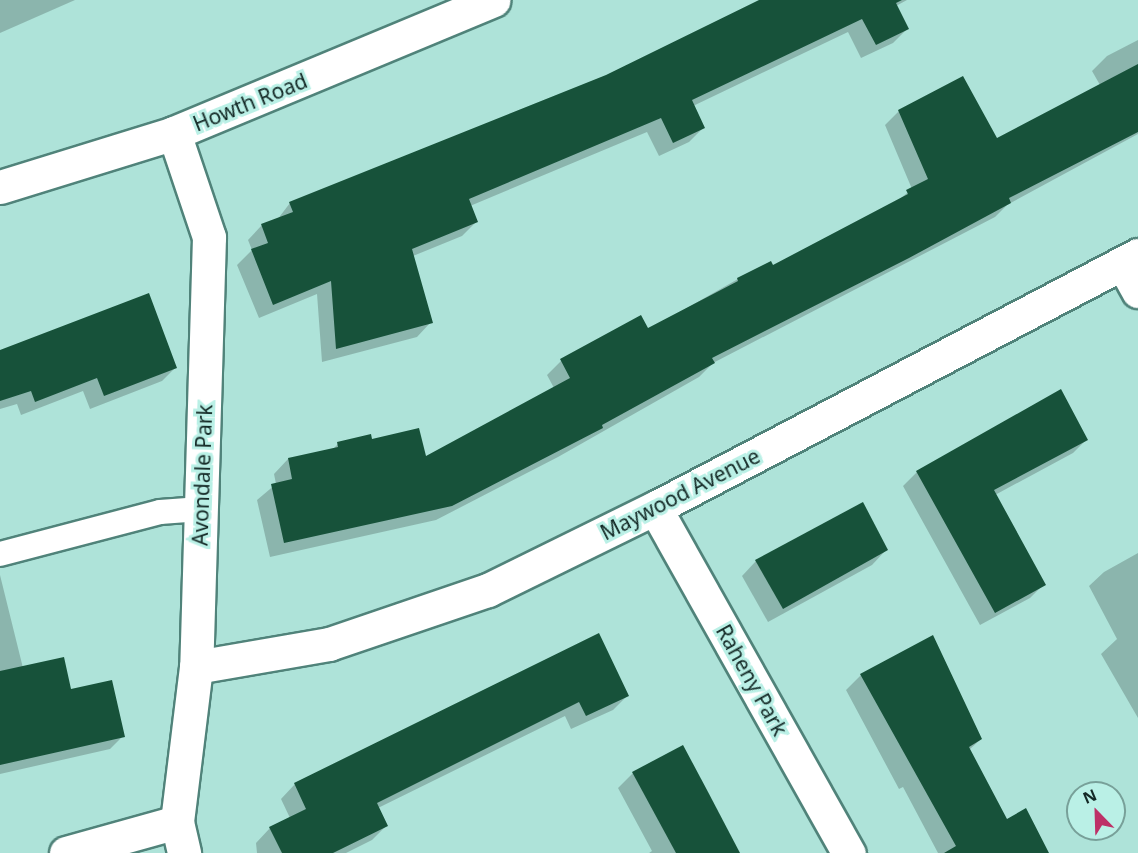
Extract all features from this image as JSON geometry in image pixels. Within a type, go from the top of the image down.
[{"type":"street","name":"Howth Road","points":[[0,187],[174,133],[493,0]]},
{"type":"street","name":"Avondale Park","points":[[66,853],[181,838],[196,667],[208,237],[174,133]]},
{"type":"street","name":"Maywood Avenue","points":[[196,667],[329,644],[488,590],[1133,270]]},
{"type":"street","name":"Raheny Park","points":[[655,508],[849,853]]},
{"type":"lane","points":[[0,554],[160,512],[201,509]]},
{"type":"building","points":[[759,0],[902,0],[896,3],[909,29],[876,45],[862,19],[692,100],[705,128],[673,143],[661,118],[469,199],[478,222],[412,249],[433,323],[336,349],[331,281],[273,305],[251,249],[268,243],[261,224],[293,212],[289,202],[606,75]]},
{"type":"building","points":[[1138,64],[1138,132],[1009,198],[1011,203],[909,258],[712,358],[715,363],[602,425],[603,428],[452,506],[284,543],[271,484],[292,479],[288,458],[338,447],[337,442],[371,434],[372,439],[419,428],[426,456],[570,378],[560,359],[641,315],[648,328],[738,281],[737,278],[771,261],[773,265],[908,194],[906,190],[928,179],[898,110],[963,76],[997,138]]},
{"type":"building","points":[[149,293],[177,368],[104,396],[97,378],[35,402],[31,391],[0,401],[0,350]]},
{"type":"building","points":[[1061,389],[1088,440],[994,490],[1046,585],[995,613],[916,471]]},
{"type":"building","points":[[863,502],[888,550],[783,609],[755,560]]},
{"type":"building","points":[[599,633],[629,696],[586,716],[579,702],[377,803],[388,826],[333,853],[282,853],[269,827],[306,809],[294,783]]},
{"type":"building","points":[[933,635],[982,739],[969,747],[1007,819],[1026,808],[1049,853],[944,853],[956,846],[860,674]]},
{"type":"building","points":[[64,657],[71,689],[112,680],[125,737],[0,765],[0,671]]},
{"type":"building","points":[[683,745],[740,853],[676,853],[632,772]]}]
